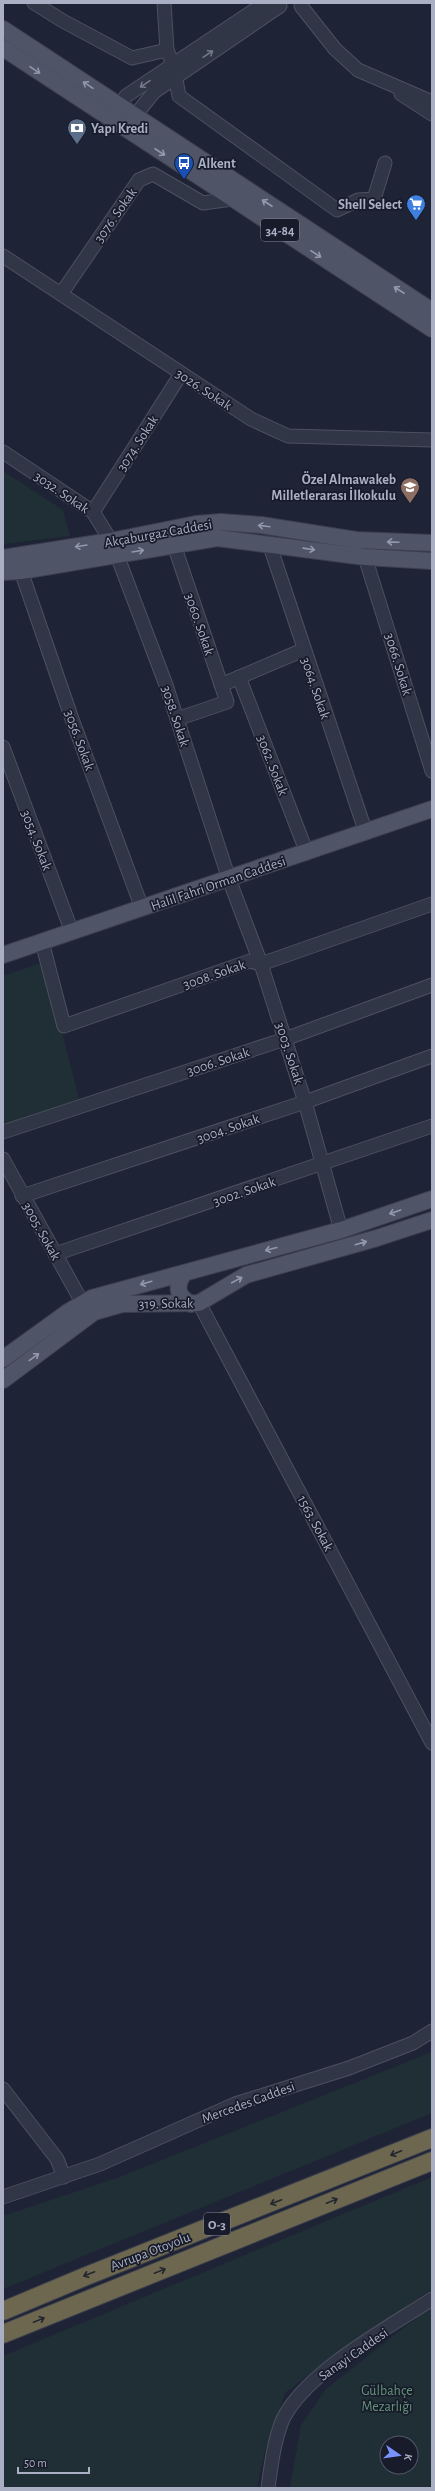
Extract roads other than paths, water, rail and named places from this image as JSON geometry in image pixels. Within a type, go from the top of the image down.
[{"type":"highway","name":"Avrupa Otoyolu","points":[[3,2311],[84,2277],[432,2138]]},
{"type":"highway","name":"Avrupa Otoyolu","points":[[3,2334],[432,2161]]},
{"type":"main road","name":"34-84","points":[[3,29],[125,118],[232,199],[432,329]]},
{"type":"main road","name":"34-84","points":[[3,48],[74,96],[125,118],[432,311]]},
{"type":"main road","name":"Akçaburgaz Caddesi","points":[[3,572],[21,571],[114,548],[196,524],[221,522],[262,525],[364,540],[432,543]]},
{"type":"main road","name":"Akçaburgaz Caddesi","points":[[3,558],[114,548],[174,545],[217,538],[268,543],[365,557],[432,561]]},
{"type":"main road","points":[[364,540],[365,557]]},
{"type":"main road","name":"Halil Fahri Orman Caddesi","points":[[3,955],[308,853],[432,809]]},
{"type":"main road","name":"319. Sokak","points":[[4,1354],[92,1298],[341,1230],[432,1199]]},
{"type":"main road","name":"319. Sokak","points":[[3,1380],[94,1312],[122,1304],[195,1304],[246,1275],[377,1238],[432,1220]]},
{"type":"main road","points":[[204,1267],[213,1275],[216,1282],[215,1294]]},
{"type":"main road","points":[[184,1273],[178,1282],[178,1292],[182,1299],[195,1304]]},
{"type":"street","points":[[34,3],[63,22],[132,58],[167,50]]},
{"type":"street","points":[[164,3],[167,50],[174,70],[179,96],[337,210],[358,200],[374,199],[385,164]]},
{"type":"street","points":[[125,118],[154,92],[174,70],[265,3]]},
{"type":"street","points":[[125,118],[126,96],[174,70],[278,4],[290,9],[303,5],[335,49],[358,70],[432,102]]},
{"type":"street","points":[[370,75],[432,114]]},
{"type":"street","name":"3076. Sokak","points":[[61,294],[139,180],[153,174],[203,203],[232,199]]},
{"type":"street","name":"3026. Sokak","points":[[3,256],[251,419],[288,436],[432,440]]},
{"type":"street","name":"3074. Sokak","points":[[93,512],[181,374]]},
{"type":"street","name":"3032. Sokak","points":[[3,452],[93,512],[114,548]]},
{"type":"street","name":"3064. Sokak","points":[[268,543],[366,833]]},
{"type":"street","name":"3060. Sokak","points":[[174,545],[227,702],[177,719]]},
{"type":"street","name":"3058. Sokak","points":[[114,548],[177,719],[229,879]]},
{"type":"street","name":"3066. Sokak","points":[[365,557],[432,771]]},
{"type":"street","name":"3056. Sokak","points":[[21,571],[72,719],[142,908]]},
{"type":"street","points":[[221,686],[303,650]]},
{"type":"street","name":"3062. Sokak","points":[[239,677],[308,853]]},
{"type":"street","name":"3054. Sokak","points":[[3,747],[72,932]]},
{"type":"street","name":"3003. Sokak","points":[[229,879],[261,964],[285,1039],[305,1102],[341,1230]]},
{"type":"street","name":"3008. Sokak","points":[[42,942],[64,1026],[250,961],[261,964],[432,904]]},
{"type":"street","name":"3006. Sokak","points":[[3,1132],[285,1039],[432,985]]},
{"type":"street","name":"3004. Sokak","points":[[22,1196],[305,1102],[432,1056]]},
{"type":"street","name":"3002. Sokak","points":[[55,1254],[432,1126]]},
{"type":"street","name":"3005. Sokak","points":[[3,1159],[22,1196],[83,1304]]},
{"type":"street","name":"1563. Sokak","points":[[195,1304],[432,1743]]},
{"type":"street","name":"Mercedes Caddesi","points":[[3,2197],[100,2164],[235,2104],[349,2068],[413,2042],[432,2031]]},
{"type":"street","points":[[3,2089],[57,2159],[64,2177]]},
{"type":"street","name":"Sanayi Caddesi","points":[[268,2488],[270,2467],[283,2420],[300,2394],[328,2368],[432,2299]]},
{"type":"place","name":"Yapı Kredi","points":[[77,145]]},
{"type":"place","name":"Alkent","points":[[184,180]]},
{"type":"place","name":"Shell Select","points":[[416,221]]},
{"type":"place","name":"Özel Almawakeb Milletlerarası İlkokulu","points":[[410,504]]},
{"type":"park label","name":"Gülbahçe Mezarlığı","points":[[387,2398]]}]
